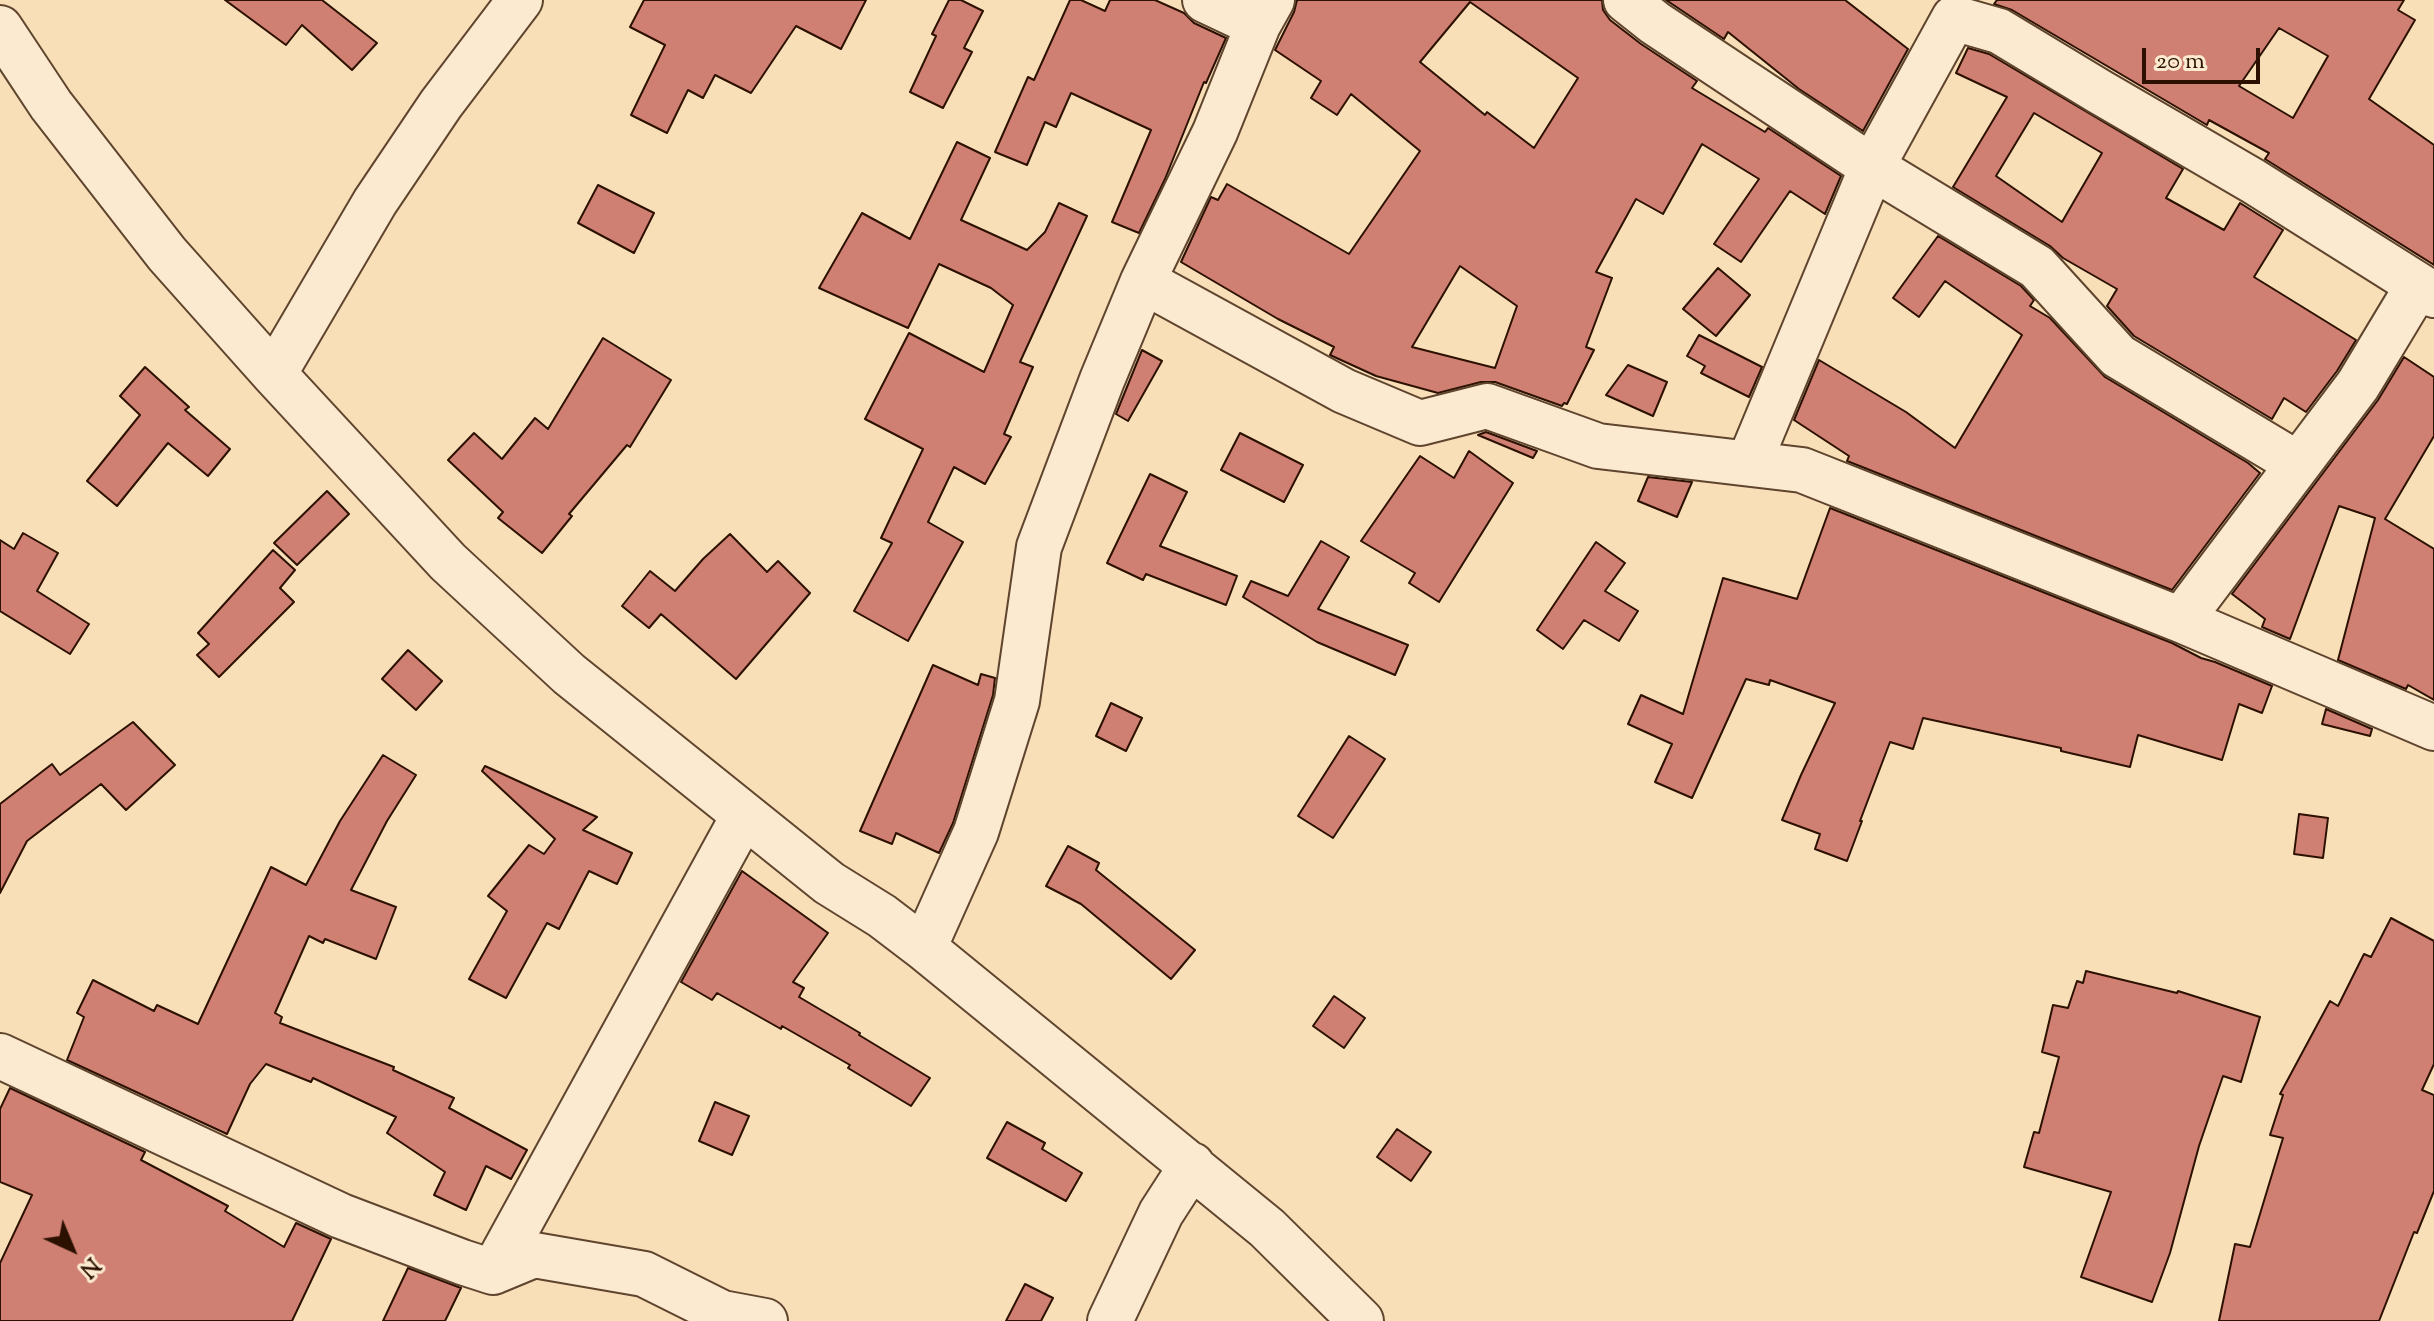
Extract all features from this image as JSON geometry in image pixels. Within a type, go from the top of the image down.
[{"type":"street","points":[[274,374],[375,202],[441,104],[520,0]]},
{"type":"street","points":[[924,948],[976,832],[1017,701],[1039,547],[1143,281],[1215,132],[1265,13],[1205,0]]},
{"type":"street","points":[[1626,0],[1655,23],[1872,167],[2037,267],[2118,356],[2298,464]]},
{"type":"street","points":[[1749,463],[1872,167],[1954,18],[1999,31],[2253,181],[2425,291],[2181,620]]},
{"type":"street","points":[[0,28],[51,105],[167,254],[448,562],[569,674],[829,883],[882,916],[924,948],[1192,1165],[1267,1228],[1361,1321]]},
{"type":"street","points":[[1143,281],[1344,391],[1420,423],[1487,406],[1598,446],[1802,470],[2181,620],[2434,728]]},
{"type":"street","points":[[493,1272],[744,815]]},
{"type":"street","points":[[0,1056],[341,1216],[493,1272],[534,1255],[644,1274],[722,1313],[765,1321]]},
{"type":"street","points":[[1110,1321],[1161,1213],[1192,1165]]},
{"type":"building","points":[[225,0],[322,0],[377,43],[352,70],[302,25],[286,45]]},
{"type":"building","points":[[644,0],[866,0],[841,49],[796,26],[751,93],[715,75],[703,98],[688,90],[667,133],[631,115],[665,45],[630,27]]},
{"type":"building","points":[[949,0],[961,0],[983,11],[964,48],[972,52],[943,108],[910,92]]},
{"type":"building","points":[[1070,0],[1081,0],[1105,11],[1110,0],[1155,0],[1226,38],[1139,233],[1112,222],[1151,130],[1071,93],[1056,127],[1045,122],[1027,165],[995,152],[1028,77],[1034,80]]},
{"type":"building","points":[[1297,0],[1602,0],[1603,10],[1610,20],[1697,81],[1692,88],[1765,132],[1768,128],[1841,176],[1825,214],[1790,191],[1741,262],[1714,244],[1759,179],[1702,144],[1663,214],[1636,199],[1596,272],[1612,278],[1586,347],[1594,350],[1567,404],[1562,406],[1495,382],[1481,382],[1438,393],[1376,376],[1330,355],[1334,347],[1278,319],[1181,262],[1211,197],[1218,200],[1227,184],[1349,254],[1420,151],[1351,94],[1337,115],[1311,98],[1321,81],[1275,50]],"holes":[[[1470,2],[1578,78],[1534,148],[1487,112],[1485,115],[1420,62]],[[1460,266],[1517,306],[1495,368],[1412,347]]]},
{"type":"building","points":[[1666,0],[1845,0],[1908,49],[1863,131],[1799,89],[1728,32],[1724,39]]},
{"type":"building","points":[[1997,0],[2404,0],[2398,10],[2415,20],[2369,99],[2434,145],[2434,265],[2265,159],[2269,153],[2209,120],[2207,125],[2012,10],[1994,4]],"holes":[[[2279,28],[2328,56],[2293,118],[2239,86]]]},
{"type":"building","points":[[1968,48],[1989,54],[2183,169],[2166,198],[2224,230],[2240,203],[2283,230],[2254,277],[2356,340],[2306,412],[2284,398],[2272,419],[2134,336],[2107,306],[2117,289],[1953,187],[2007,97],[1956,73]],"holes":[[[2034,113],[2102,153],[2062,222],[1996,176]]]},
{"type":"building","points":[[957,142],[990,158],[961,220],[1027,250],[1045,232],[1059,203],[1087,216],[1020,362],[1033,367],[1004,434],[1011,437],[985,484],[954,467],[928,522],[963,542],[908,641],[854,611],[892,543],[881,538],[923,449],[865,419],[909,333],[984,372],[1013,305],[991,288],[939,264],[908,328],[819,288],[862,213],[910,239]]},
{"type":"building","points":[[598,185],[654,213],[634,253],[578,223]]},
{"type":"building","points":[[1938,236],[2021,286],[2034,300],[2030,306],[2050,318],[2105,377],[2260,473],[2172,590],[1847,461],[1849,456],[1794,420],[1819,360],[1906,412],[1955,448],[2022,335],[1945,281],[1919,317],[1893,298]]},
{"type":"building","points":[[1718,268],[1750,295],[1716,336],[1683,309]]},
{"type":"building","points":[[1699,335],[1762,367],[1749,397],[1701,373],[1705,366],[1687,356]]},
{"type":"building","points":[[603,338],[671,380],[630,447],[627,445],[569,514],[572,516],[542,553],[498,518],[503,512],[448,460],[474,433],[502,459],[535,418],[548,429]]},
{"type":"building","points":[[1142,350],[1162,361],[1128,421],[1116,414]]},
{"type":"building","points":[[2404,357],[2434,377],[2434,436],[2385,519],[2434,549],[2434,700],[2408,685],[2406,689],[2338,660],[2375,518],[2339,506],[2290,639],[2262,627],[2265,619],[2232,594],[2378,400]]},
{"type":"building","points":[[1628,365],[1667,382],[1653,416],[1606,395]]},
{"type":"building","points":[[145,367],[189,407],[185,410],[230,449],[208,476],[168,443],[117,506],[87,481],[140,415],[120,396]]},
{"type":"building","points":[[1486,432],[1537,451],[1533,458],[1478,435]]},
{"type":"building","points":[[1240,433],[1303,465],[1284,502],[1221,470]]},
{"type":"building","points":[[1469,451],[1513,483],[1439,602],[1409,583],[1415,573],[1361,541],[1420,456],[1454,478]]},
{"type":"building","points":[[1150,474],[1187,492],[1160,546],[1237,576],[1226,605],[1146,574],[1143,580],[1107,563]]},
{"type":"building","points":[[1648,477],[1692,482],[1677,517],[1638,501]]},
{"type":"building","points":[[327,491],[349,514],[297,565],[274,543]]},
{"type":"building","points":[[1830,508],[2172,643],[2272,686],[2262,713],[2239,704],[2222,760],[2138,735],[2130,767],[2061,751],[2061,748],[1923,718],[1913,749],[1890,742],[1847,861],[1815,849],[1820,834],[1782,820],[1835,703],[1770,680],[1769,685],[1746,679],[1692,798],[1655,782],[1672,744],[1628,724],[1641,695],[1683,714],[1723,578],[1797,599]]},
{"type":"building","points":[[23,533],[58,553],[37,591],[89,624],[70,654],[0,611],[0,540],[14,549]]},
{"type":"building","points":[[730,534],[767,572],[778,561],[810,593],[736,679],[661,614],[649,628],[622,606],[650,571],[675,591]]},
{"type":"building","points":[[1321,541],[1349,557],[1318,609],[1408,645],[1395,675],[1317,642],[1243,597],[1251,581],[1288,596]]},
{"type":"building","points":[[1596,542],[1625,563],[1605,591],[1638,611],[1619,641],[1584,620],[1563,649],[1537,630]]},
{"type":"building","points":[[273,550],[295,570],[280,588],[294,602],[219,677],[197,655],[209,644],[198,633]]},
{"type":"building","points":[[408,650],[442,681],[416,710],[382,679]]},
{"type":"building","points":[[933,665],[978,685],[981,674],[995,678],[993,695],[953,823],[939,853],[896,833],[892,844],[860,831]]},
{"type":"building","points":[[1111,703],[1142,718],[1126,751],[1096,736]]},
{"type":"building","points":[[2326,709],[2372,729],[2370,736],[2322,724]]},
{"type":"building","points":[[133,722],[175,765],[126,810],[101,784],[27,841],[0,893],[0,804],[52,764],[60,775]]},
{"type":"building","points":[[1349,736],[1385,759],[1333,838],[1298,816]]},
{"type":"building","points":[[383,755],[416,775],[387,821],[351,890],[396,907],[376,959],[309,936],[275,1013],[282,1017],[280,1023],[394,1067],[393,1070],[454,1098],[449,1108],[527,1150],[511,1179],[486,1166],[466,1210],[434,1195],[445,1172],[387,1133],[396,1117],[313,1078],[311,1082],[266,1064],[250,1084],[227,1134],[67,1060],[84,1017],[77,1013],[93,980],[154,1011],[157,1005],[198,1024],[271,867],[306,885],[340,821]]},
{"type":"building","points":[[485,766],[597,817],[583,830],[632,853],[617,884],[589,871],[559,929],[547,923],[506,998],[469,979],[507,911],[488,896],[529,845],[544,854],[555,839],[482,771]]},
{"type":"building","points":[[2299,814],[2328,818],[2323,858],[2294,854]]},
{"type":"building","points":[[1068,846],[1099,863],[1096,870],[1195,950],[1171,979],[1081,904],[1046,886]]},
{"type":"building","points":[[742,871],[828,933],[793,982],[804,988],[799,997],[930,1078],[911,1106],[848,1068],[850,1065],[782,1026],[781,1029],[717,993],[712,1000],[681,982]]},
{"type":"building","points":[[2391,918],[2434,941],[2434,1064],[2422,1090],[2434,1095],[2434,1191],[2417,1233],[2414,1232],[2379,1321],[2219,1321],[2235,1244],[2250,1247],[2283,1138],[2270,1135],[2283,1095],[2280,1094],[2330,1001],[2338,1006],[2364,954],[2371,957]]},
{"type":"building","points":[[2086,971],[2178,991],[2260,1017],[2241,1082],[2223,1076],[2199,1146],[2170,1253],[2152,1302],[2081,1277],[2111,1192],[2024,1167],[2034,1132],[2039,1133],[2059,1057],[2042,1052],[2053,1005],[2068,1008],[2077,981],[2083,983]]},
{"type":"building","points":[[1334,996],[1365,1018],[1344,1048],[1313,1026]]},
{"type":"building","points":[[10,1088],[145,1152],[141,1160],[228,1206],[225,1211],[284,1247],[296,1223],[331,1239],[292,1321],[0,1321],[0,1263],[32,1195],[0,1182],[0,1109]]},
{"type":"building","points":[[715,1102],[749,1116],[732,1155],[699,1141]]},
{"type":"building","points":[[1007,1122],[1045,1143],[1042,1149],[1082,1173],[1066,1201],[987,1158]]},
{"type":"building","points":[[1397,1129],[1431,1152],[1411,1181],[1377,1157]]},
{"type":"building","points":[[408,1268],[461,1288],[445,1321],[383,1321]]},
{"type":"building","points":[[1025,1284],[1053,1298],[1041,1321],[1006,1321]]}]
